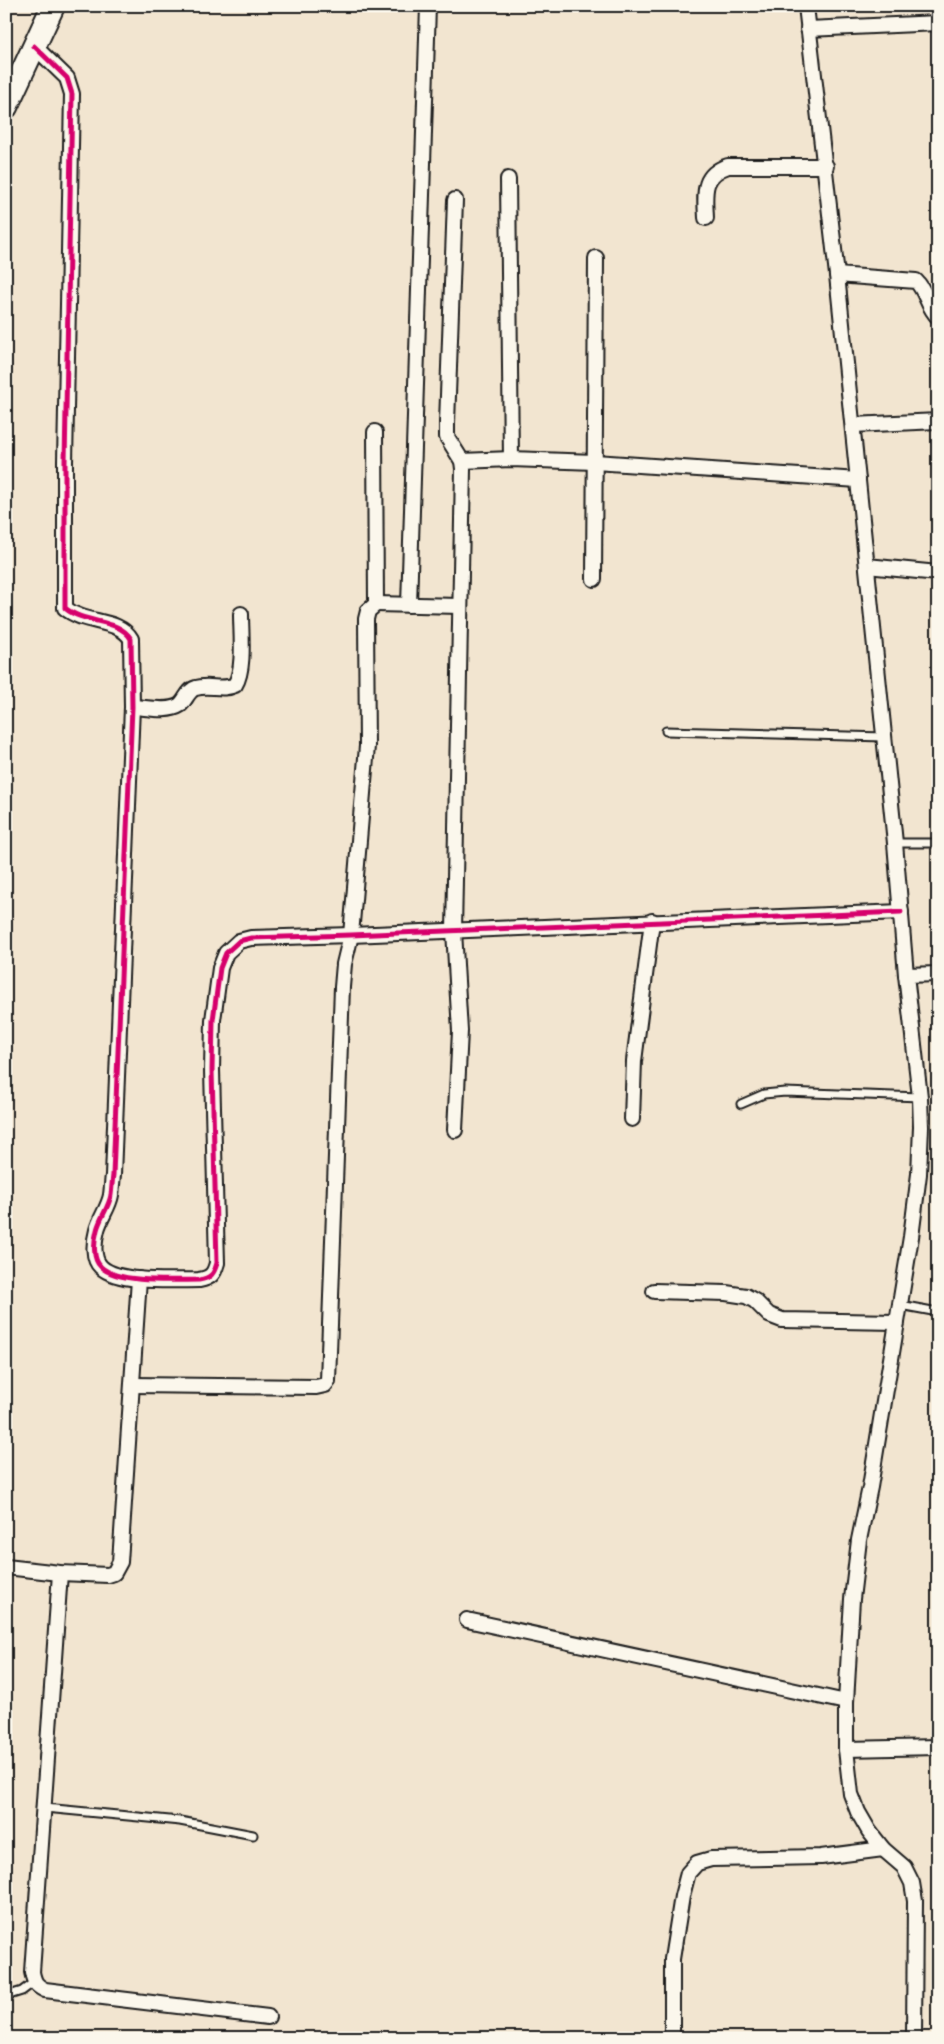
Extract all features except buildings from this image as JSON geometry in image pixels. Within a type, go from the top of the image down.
[{"type":"highway","points":[[6,107],[53,6]]},
{"type":"street","points":[[409,605],[428,6]]},
{"type":"street","points":[[806,6],[838,275],[895,844],[906,975],[920,1097],[919,1174],[900,1305],[870,1487],[859,1540],[852,1599],[846,1702],[846,1749],[851,1794],[869,1832],[883,1849],[904,1866],[912,1883],[915,1901],[914,2038]]},
{"type":"street","points":[[808,29],[938,23]]},
{"type":"street","points":[[34,46],[67,78],[72,94],[65,608],[84,620],[115,626],[127,632],[131,639],[132,707],[113,1175],[111,1195],[97,1229],[95,1244],[96,1258],[101,1267],[114,1274],[139,1279],[208,1278],[214,1273],[217,1263],[212,1070],[213,1020],[220,968],[226,953],[239,941],[251,938],[901,912]]},
{"type":"street","points":[[706,218],[705,194],[712,173],[718,169],[728,166],[826,166]]},
{"type":"street","points":[[508,179],[510,459]]},
{"type":"street","points":[[455,200],[447,437],[462,461],[454,931],[460,1031],[455,1130]]},
{"type":"street","points":[[594,579],[596,258]]},
{"type":"street","points":[[838,275],[916,281],[927,296],[932,311],[938,317]]},
{"type":"street","points":[[853,425],[938,421]]},
{"type":"street","points":[[132,1385],[316,1387],[325,1385],[328,1381],[342,987],[344,964],[351,935],[367,746],[366,619],[368,612],[376,604],[375,432]]},
{"type":"street","points":[[462,461],[510,459],[595,462],[858,480]]},
{"type":"street","points":[[867,566],[938,573]]},
{"type":"street","points":[[376,604],[460,606]]},
{"type":"street","points":[[132,707],[174,708],[181,704],[192,689],[204,686],[222,688],[235,685],[238,680],[240,666],[241,614]]},
{"type":"street","points":[[632,1119],[634,1061],[652,921]]},
{"type":"street","points":[[906,975],[938,974]]},
{"type":"street","points":[[6,1567],[108,1575],[114,1573],[120,1562],[139,1279]]},
{"type":"street","points":[[654,1291],[726,1293],[746,1296],[769,1315],[782,1320],[897,1322]]},
{"type":"street","points":[[60,1572],[45,1808],[32,1972],[34,1982],[38,1987],[46,1990],[268,2017]]},
{"type":"street","points":[[467,1620],[846,1702]]},
{"type":"street","points":[[846,1749],[938,1747]]},
{"type":"street","points":[[672,2038],[674,1950],[684,1888],[688,1873],[697,1863],[711,1859],[821,1857],[883,1849]]},
{"type":"lane","points":[[666,731],[884,737]]},
{"type":"lane","points":[[895,844],[938,843]]},
{"type":"lane","points":[[741,1104],[764,1094],[785,1092],[920,1097]]},
{"type":"lane","points":[[900,1305],[938,1312]]},
{"type":"lane","points":[[45,1808],[180,1822],[253,1835]]},
{"type":"lane","points":[[6,1996],[22,1991],[34,1982]]},
{"type":"cycle path","points":[[34,46],[67,78],[72,94],[65,462],[65,608],[82,617],[110,624],[126,632],[131,639],[132,707],[113,1175],[110,1199],[98,1226],[94,1250],[98,1264],[101,1267],[121,1276],[148,1280],[199,1280],[209,1277],[215,1270],[217,1263],[212,1070],[213,1020],[220,968],[226,953],[239,941],[251,938],[901,912]]}]
